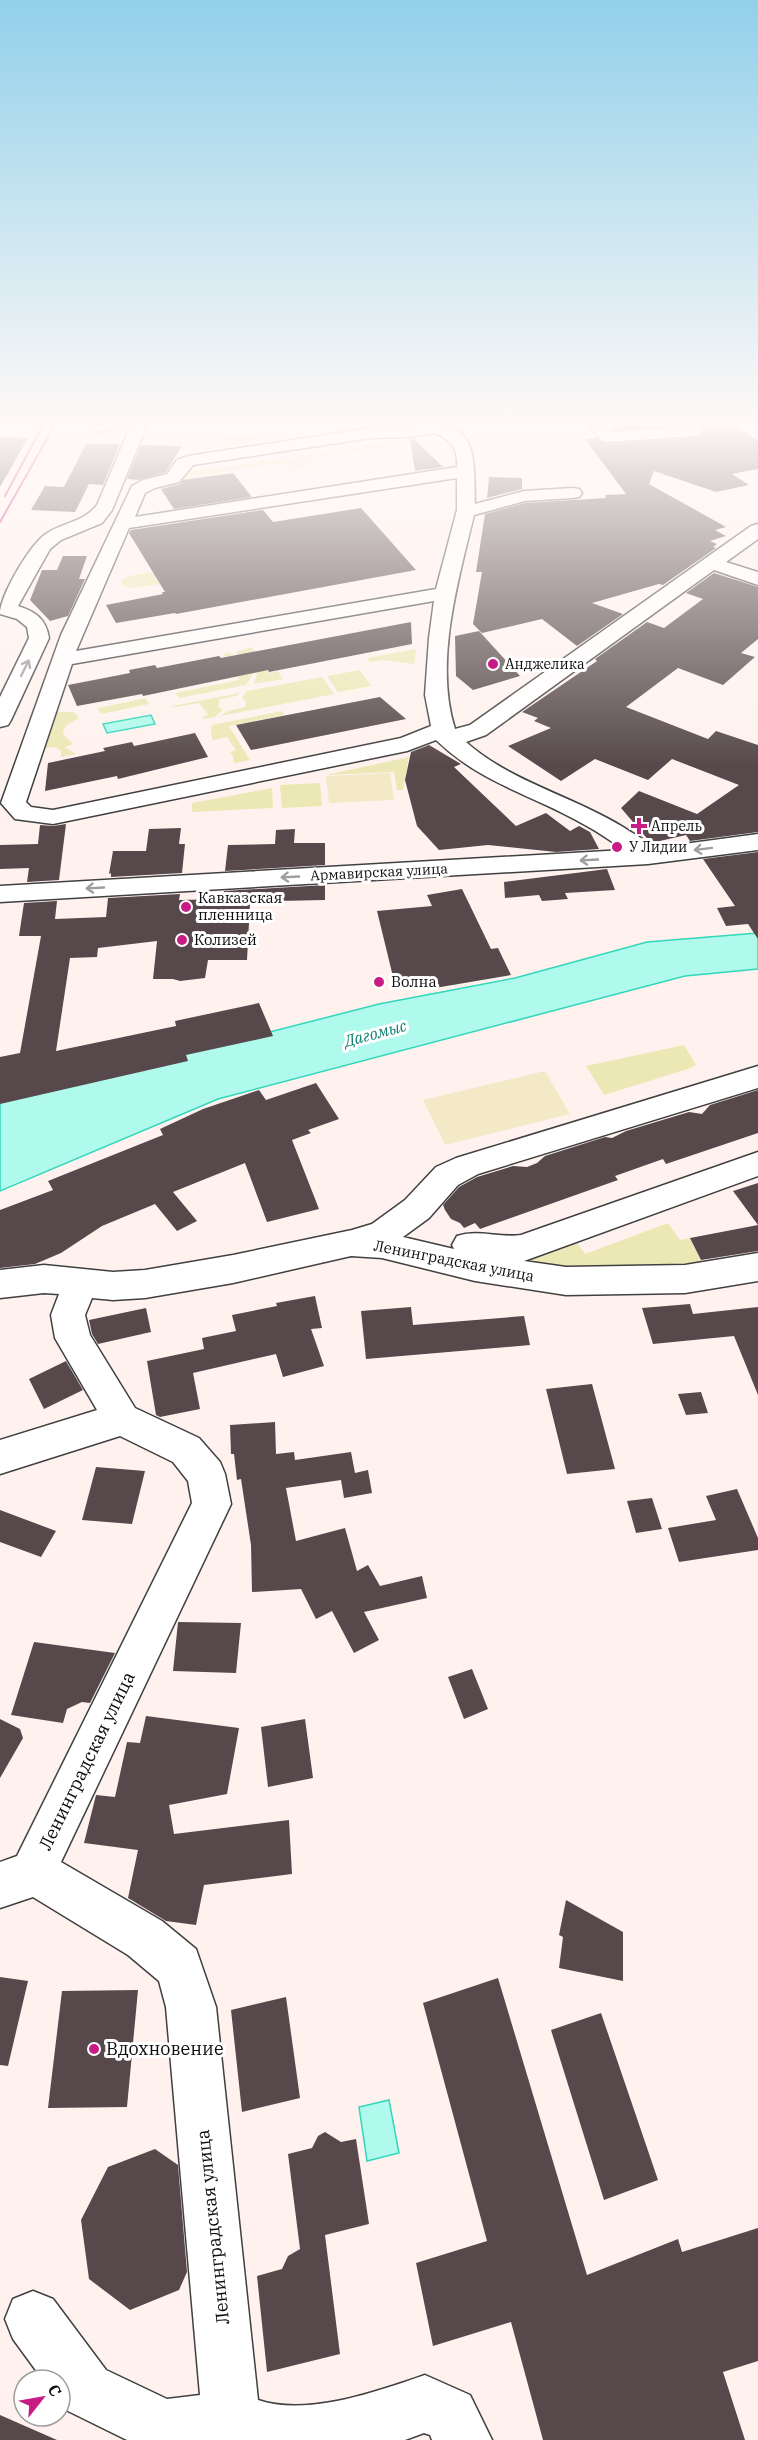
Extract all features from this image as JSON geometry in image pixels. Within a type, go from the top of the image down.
[{"type":"street","points":[[0,720],[39,638],[37,625],[24,615],[4,608],[42,546],[51,539]]},
{"type":"street","points":[[115,539],[71,635],[13,803],[24,814],[37,817],[58,816],[407,744],[444,732],[463,736],[478,730],[745,539]]},
{"type":"street","points":[[459,539],[445,593],[439,638],[436,695],[444,732],[472,760],[496,774],[593,819],[635,845],[648,856]]},
{"type":"street","points":[[711,563],[758,579]]},
{"type":"street","points":[[64,659],[445,593]]},
{"type":"street","name":"Армавирская улица","points":[[0,894],[648,856],[758,842]]},
{"type":"street","points":[[383,1234],[417,1209],[447,1176],[467,1166],[758,1077]]},
{"type":"street","points":[[351,1243],[383,1234],[401,1233],[493,1249],[522,1248],[758,1164]]},
{"type":"street","name":"Ленинградская улица","points":[[0,1284],[44,1279],[113,1286],[145,1284],[233,1269],[351,1243],[382,1245],[475,1267],[566,1281],[685,1280],[758,1267]]},
{"type":"street","points":[[0,1457],[122,1419],[73,1338],[68,1315],[81,1282]]},
{"type":"street","name":"Ленинградская улица","points":[[122,1419],[186,1450],[206,1474],[212,1504],[39,1858],[18,1879],[145,1938],[179,1966],[191,2007],[231,2420]]},
{"type":"street","points":[[33,2319],[86,2390],[165,2427],[231,2420],[263,2431],[297,2434],[359,2427],[425,2404],[450,2415],[463,2440]]},
{"type":"shaded area","points":[[192,565],[200,577],[136,588],[126,587],[121,583],[122,579],[129,576]]},
{"type":"shaded area","points":[[252,647],[269,673],[278,671],[283,679],[254,684],[258,670],[238,657],[236,652]]},
{"type":"shaded area","points":[[416,649],[414,664],[383,660],[370,662],[367,658]]},
{"type":"shaded area","points":[[231,652],[232,658],[254,672],[246,685],[179,698],[175,693],[239,680],[223,654]]},
{"type":"shaded area","points":[[360,670],[371,686],[338,692],[327,676]]},
{"type":"shaded area","points":[[322,677],[334,694],[220,716],[228,711],[245,707],[246,702],[242,698],[247,691]]},
{"type":"shaded area","points":[[240,693],[237,696],[220,699],[218,706],[223,710],[215,717],[203,719],[202,717],[208,715],[199,703],[172,706]]},
{"type":"shaded area","points":[[146,698],[149,704],[101,714],[98,708]]},
{"type":"shaded area","points":[[282,711],[284,715],[229,726],[250,760],[234,763],[230,752],[236,750],[227,737],[213,740],[212,725]]},
{"type":"shaded area","points":[[52,712],[74,712],[79,718],[67,725],[63,731],[73,744],[65,747],[76,754],[61,757],[61,751],[53,747],[40,752]]},
{"type":"shaded area","points":[[409,757],[403,790],[397,790],[394,772],[326,775]]},
{"type":"shaded area","points":[[390,773],[394,800],[329,803],[326,776]]},
{"type":"shaded area","points":[[320,783],[322,806],[282,808],[280,785]]},
{"type":"shaded area","points":[[272,788],[273,808],[192,812],[192,803]]},
{"type":"shaded area","points":[[684,1045],[696,1065],[604,1095],[586,1066]]},
{"type":"shaded area","points":[[545,1071],[570,1114],[445,1145],[423,1100]]},
{"type":"shaded area","points":[[668,1223],[680,1240],[690,1238],[702,1263],[648,1275],[503,1269],[484,1259],[572,1236],[585,1254]]},
{"type":"water","points":[[151,715],[155,724],[107,733],[103,724]]},
{"type":"water","name":"Дагомыс","points":[[758,933],[758,969],[685,976],[218,1099],[0,1191],[0,1101],[379,1004],[515,978],[647,942]]},
{"type":"water","points":[[389,2100],[399,2153],[367,2161],[359,2107]]},
{"type":"building","points":[[133,539],[388,539],[416,570],[116,623],[106,605],[165,592]]},
{"type":"building","points":[[481,539],[717,539],[710,541],[717,544],[713,547],[716,548],[663,585],[659,584],[592,603],[623,614],[577,646],[542,619],[482,633],[473,624],[482,572],[476,572]]},
{"type":"building","points":[[63,556],[87,556],[79,579],[85,579],[68,616],[50,621],[30,600],[42,570],[57,570]]},
{"type":"building","points":[[714,573],[758,587],[758,639],[741,653],[755,657],[723,685],[678,668],[626,707],[708,739],[716,731],[758,745],[758,832],[690,841],[686,835],[651,843],[621,808],[639,791],[697,814],[739,785],[672,759],[648,780],[595,759],[561,781],[508,746],[551,728],[534,721],[538,718],[522,712],[597,661],[595,659],[647,622],[664,628],[703,599],[686,593]]},
{"type":"building","points":[[411,622],[412,644],[269,672],[268,670],[143,696],[142,694],[77,706],[68,685],[130,673],[129,670],[155,665],[157,668],[219,656],[221,658]]},
{"type":"building","points":[[479,631],[520,676],[473,690],[456,676],[455,636]]},
{"type":"building","points":[[380,697],[406,719],[251,750],[236,725]]},
{"type":"building","points":[[195,733],[208,757],[118,779],[117,776],[45,791],[48,763],[105,751],[103,748],[132,742],[134,746]]},
{"type":"building","points":[[429,745],[461,764],[454,767],[516,826],[546,813],[570,831],[579,826],[590,832],[599,849],[556,852],[488,845],[439,850],[417,826],[405,780],[411,752]]},
{"type":"building","points":[[66,824],[59,880],[27,882],[29,868],[0,869],[0,845],[38,844],[40,825]]},
{"type":"building","points":[[181,828],[179,844],[185,844],[182,873],[111,877],[111,873],[109,874],[113,851],[146,851],[149,829]]},
{"type":"building","points":[[295,829],[294,843],[325,843],[325,865],[225,871],[228,845],[275,844],[276,830]]},
{"type":"building","points":[[758,852],[758,939],[748,924],[726,926],[717,908],[735,906],[703,859]]},
{"type":"building","points":[[607,869],[615,890],[565,893],[568,899],[542,901],[539,895],[505,898],[504,882]]},
{"type":"building","points":[[325,885],[325,900],[250,904],[247,960],[208,960],[205,978],[180,981],[153,979],[157,941],[98,948],[97,957],[70,958],[56,1051],[176,1026],[175,1021],[259,1003],[273,1036],[186,1055],[188,1061],[0,1104],[0,1057],[20,1053],[41,936],[19,936],[24,903],[57,901],[55,919],[106,917],[108,898],[180,894],[179,900],[223,899],[224,891]]},
{"type":"building","points":[[462,889],[491,949],[498,948],[511,975],[429,989],[428,986],[396,989],[377,911],[432,906],[427,895]]},
{"type":"building","points":[[316,1083],[339,1119],[308,1130],[311,1133],[292,1140],[319,1209],[267,1222],[245,1163],[173,1192],[197,1221],[177,1231],[155,1204],[102,1226],[61,1253],[35,1264],[0,1268],[0,1210],[53,1190],[48,1181],[163,1135],[160,1129],[203,1109],[259,1090],[266,1100]]},
{"type":"building","points":[[758,1090],[758,1133],[666,1164],[663,1159],[615,1176],[618,1180],[480,1229],[475,1223],[464,1228],[460,1223],[451,1219],[443,1205],[459,1187],[477,1177],[513,1166],[527,1167],[537,1163],[545,1156],[605,1137],[612,1138],[626,1131],[689,1112],[702,1114],[710,1105]]},
{"type":"building","points":[[758,1183],[758,1225],[733,1191]]},
{"type":"building","points":[[758,1225],[758,1251],[701,1260],[690,1238]]},
{"type":"building","points":[[315,1296],[322,1328],[311,1329],[324,1366],[283,1377],[276,1354],[193,1373],[200,1409],[160,1417],[156,1415],[147,1361],[204,1349],[202,1338],[236,1331],[232,1315],[277,1306],[276,1303]]},
{"type":"building","points":[[690,1304],[693,1314],[758,1307],[758,1395],[734,1336],[653,1344],[642,1308]]},
{"type":"building","points":[[411,1307],[413,1325],[524,1316],[530,1345],[366,1359],[361,1311]]},
{"type":"building","points":[[146,1308],[151,1332],[98,1344],[92,1334],[89,1320]]},
{"type":"building","points":[[66,1361],[83,1390],[44,1409],[29,1379]]},
{"type":"building","points":[[592,1384],[615,1469],[567,1474],[546,1389]]},
{"type":"building","points":[[701,1392],[708,1413],[686,1415],[678,1394]]},
{"type":"building","points":[[275,1422],[276,1454],[294,1452],[295,1460],[351,1452],[355,1473],[368,1470],[372,1493],[344,1498],[341,1480],[286,1488],[296,1541],[345,1528],[357,1571],[368,1565],[380,1586],[422,1576],[427,1598],[364,1612],[379,1640],[354,1653],[332,1611],[316,1619],[301,1589],[252,1592],[251,1545],[241,1479],[237,1480],[234,1454],[231,1454],[230,1425]]},
{"type":"building","points":[[96,1467],[145,1471],[132,1524],[82,1520]]},
{"type":"building","points":[[737,1489],[758,1538],[758,1550],[679,1562],[668,1528],[716,1520],[706,1496]]},
{"type":"building","points":[[652,1498],[662,1529],[636,1533],[627,1501]]},
{"type":"building","points":[[0,1510],[56,1531],[41,1557],[0,1542]]},
{"type":"building","points":[[178,1622],[241,1623],[236,1673],[173,1671]]},
{"type":"building","points":[[34,1642],[115,1653],[90,1703],[82,1702],[67,1709],[63,1723],[11,1715]]},
{"type":"building","points":[[472,1669],[488,1709],[464,1719],[448,1677]]},
{"type":"building","points":[[146,1716],[239,1728],[227,1794],[169,1805],[174,1834],[289,1820],[292,1874],[204,1885],[196,1925],[166,1921],[128,1898],[138,1850],[84,1843],[96,1795],[115,1797],[127,1742],[140,1743]]},
{"type":"building","points":[[0,1719],[20,1729],[23,1738],[0,1778]]},
{"type":"building","points":[[305,1719],[313,1778],[268,1787],[261,1727]]},
{"type":"building","points":[[566,1900],[623,1932],[623,1981],[559,1968],[563,1937],[559,1935]]},
{"type":"building","points":[[0,1977],[28,1981],[8,2066],[0,2065]]},
{"type":"building","points":[[498,1978],[587,2275],[678,2239],[682,2252],[758,2228],[758,2361],[723,2372],[745,2440],[543,2440],[511,2322],[433,2346],[416,2263],[487,2241],[423,2003]]},
{"type":"building","name":"Вдохновение","points":[[138,1990],[127,2107],[48,2108],[62,1991]]},
{"type":"building","points":[[286,1997],[300,2098],[242,2112],[231,2010]]},
{"type":"building","points":[[601,2013],[658,2180],[604,2200],[551,2030]]},
{"type":"building","points":[[325,2132],[341,2142],[356,2139],[369,2224],[325,2235],[340,2354],[267,2372],[257,2276],[282,2269],[288,2256],[300,2249],[288,2154],[312,2148],[318,2136]]},
{"type":"building","points":[[155,2149],[178,2165],[187,2272],[179,2290],[130,2310],[89,2279],[81,2220],[108,2167]]},
{"type":"building","points":[[0,2415],[12,2420],[12,2428],[30,2428],[57,2440],[0,2440]]},
{"type":"place","name":"Анджелика","points":[[493,664]]},
{"type":"place","name":"Апрель","points":[[639,826]]},
{"type":"place","name":"У Лидии","points":[[617,847]]},
{"type":"place","name":"Кавказская пленница","points":[[186,907]]},
{"type":"place","name":"Колизей","points":[[182,940]]},
{"type":"place","name":"Волна","points":[[379,982]]},
{"type":"place","name":"Вдохновение","points":[[94,2049]]}]
